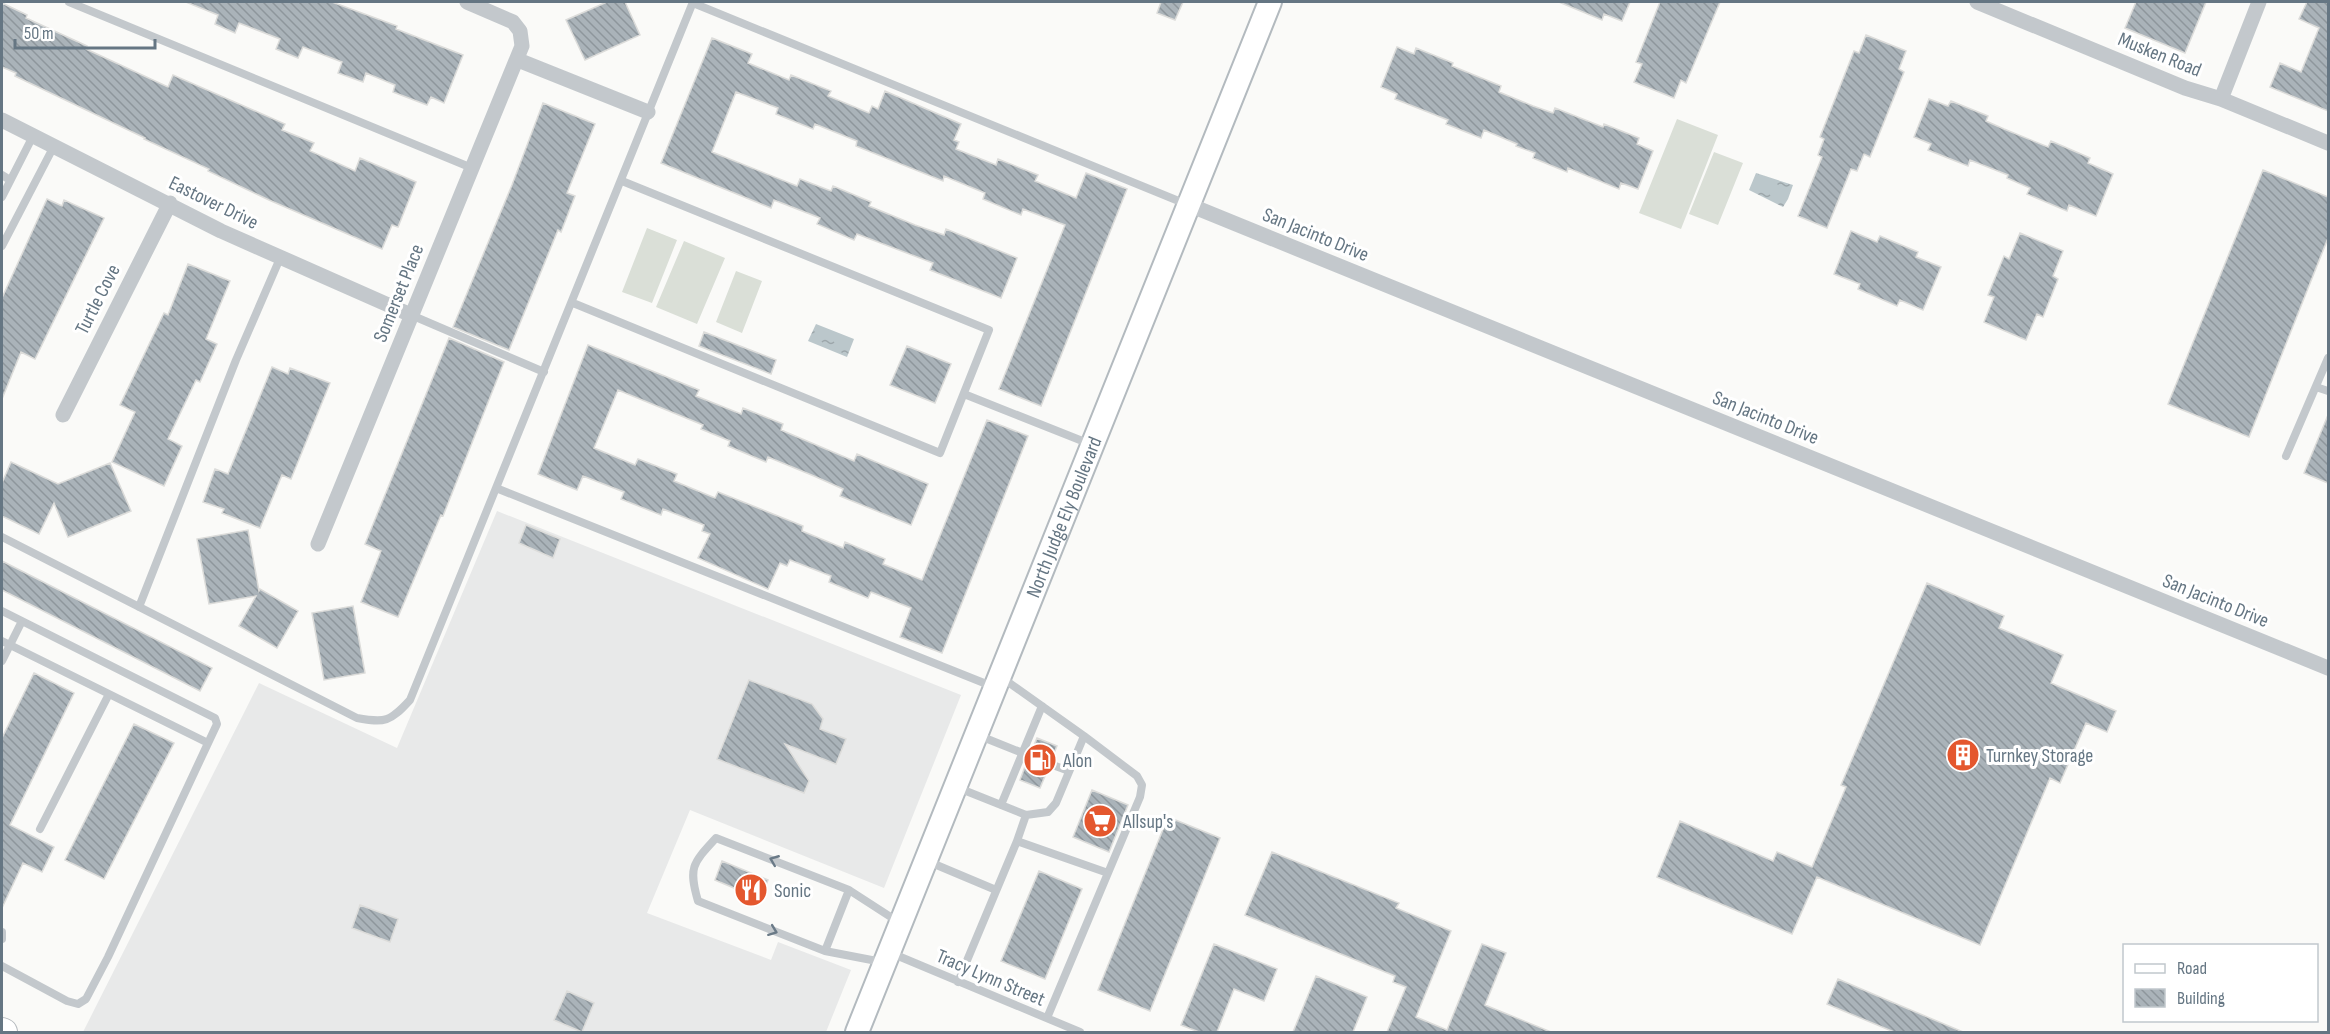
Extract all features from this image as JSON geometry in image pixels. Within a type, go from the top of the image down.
[{"type":"main road","name":"North Judge Ely Boulevard","points":[[857,1032],[1187,204],[1270,2]]},
{"type":"street","points":[[467,2],[513,22],[519,30],[522,46],[518,60],[648,112]]},
{"type":"street","name":"Musken Road","points":[[1977,2],[2185,88],[2221,99],[2328,143]]},
{"type":"street","points":[[2221,99],[2259,2]]},
{"type":"street","name":"Somerset Place","points":[[318,544],[518,60]]},
{"type":"street","name":"Eastover Drive","points":[[2,120],[170,203],[221,231],[411,315]]},
{"type":"street","name":"Turtle Cove","points":[[63,414],[170,203]]},
{"type":"street","name":"San Jacinto Drive","points":[[1187,204],[2328,668]]},
{"type":"lane","points":[[69,2],[472,168]]},
{"type":"lane","points":[[2,537],[357,718],[378,722],[395,717],[410,700],[573,303],[693,2],[1187,204]]},
{"type":"lane","points":[[2,197],[33,136]]},
{"type":"lane","points":[[2,246],[54,146]]},
{"type":"lane","points":[[2,175],[10,180]]},
{"type":"lane","points":[[573,303],[940,453],[989,330],[622,181]]},
{"type":"lane","points":[[139,607],[236,360],[281,256]]},
{"type":"lane","points":[[411,315],[544,372]]},
{"type":"lane","points":[[2286,456],[2328,358]]},
{"type":"lane","points":[[2316,387],[2328,391]]},
{"type":"lane","points":[[963,394],[1091,444]]},
{"type":"lane","points":[[496,488],[997,681],[1042,706],[1137,776],[1142,785],[1140,797],[1047,1018]]},
{"type":"lane","points":[[2,611],[214,718],[217,724],[86,999],[78,1004],[67,1001],[2,966]]},
{"type":"lane","points":[[2,661],[5,643],[22,621]]},
{"type":"lane","points":[[5,643],[208,743]]},
{"type":"lane","points":[[40,829],[109,694]]},
{"type":"lane","points":[[1001,805],[1026,754],[1042,706]]},
{"type":"lane","points":[[975,734],[1026,754]]},
{"type":"lane","points":[[955,787],[1026,815],[1048,812],[1056,803],[1084,736]]},
{"type":"lane","points":[[1050,764],[1069,771]]},
{"type":"lane","points":[[958,982],[1026,815]]},
{"type":"lane","name":"Tracy Lynn Street","points":[[849,890],[716,838],[696,860],[692,880],[698,901],[825,951],[887,958],[958,982],[1080,1032]]},
{"type":"lane","points":[[1017,841],[1108,873]]},
{"type":"lane","points":[[926,861],[996,890]]},
{"type":"lane","points":[[825,951],[849,890],[901,924]]},
{"type":"shaded area","points":[[1677,119],[1718,135],[1681,229],[1639,213]]},
{"type":"shaded area","points":[[1714,152],[1743,163],[1718,225],[1689,214]]},
{"type":"shaded area","points":[[647,228],[677,240],[652,303],[622,292]]},
{"type":"shaded area","points":[[684,241],[725,258],[697,324],[656,307]]},
{"type":"shaded area","points":[[736,271],[762,281],[742,333],[716,322]]},
{"type":"shaded area","points":[[497,511],[961,695],[884,888],[690,810],[647,913],[771,960],[778,942],[851,970],[826,1032],[83,1032],[259,683],[397,748]]},
{"type":"water","points":[[1756,173],[1793,185],[1783,207],[1749,190]]},
{"type":"water","points":[[816,324],[854,339],[847,357],[808,341]]},
{"type":"building","points":[[186,2],[332,2],[397,26],[396,29],[463,55],[444,103],[431,97],[427,105],[393,92],[395,85],[366,73],[363,82],[338,73],[342,62],[303,47],[298,58],[276,49],[280,39],[239,23],[235,33],[215,24],[218,15]]},
{"type":"building","points":[[607,2],[625,2],[640,35],[585,60],[566,20]]},
{"type":"building","points":[[1161,2],[1183,2],[1175,20],[1157,13]]},
{"type":"building","points":[[1559,2],[1630,2],[1622,21],[1604,14],[1602,20]]},
{"type":"building","points":[[1660,2],[1720,2],[1686,83],[1681,80],[1674,98],[1634,82],[1642,64],[1636,62]]},
{"type":"building","points":[[2136,2],[2206,2],[2185,53],[2125,28]]},
{"type":"building","points":[[2307,2],[2328,2],[2328,111],[2270,87],[2280,63],[2301,72],[2319,28],[2299,19]]},
{"type":"building","points":[[2,3],[27,15],[26,18],[87,46],[86,49],[168,87],[173,75],[285,124],[282,130],[314,143],[310,151],[355,171],[360,158],[416,182],[398,227],[392,225],[382,249],[269,200],[15,76],[16,73],[2,67]]},
{"type":"building","points":[[1866,35],[1906,51],[1899,69],[1904,72],[1870,157],[1864,154],[1857,171],[1851,169],[1827,228],[1798,216],[1822,157],[1818,155],[1824,139],[1820,137],[1854,51],[1859,53]]},
{"type":"building","points":[[712,38],[752,54],[748,63],[789,80],[791,75],[831,91],[828,96],[869,113],[872,106],[878,109],[885,91],[961,124],[954,140],[959,142],[956,149],[996,165],[998,159],[1038,175],[1035,181],[1076,198],[1086,173],[1127,189],[1041,406],[999,389],[1065,225],[1023,209],[1021,215],[983,199],[985,193],[944,176],[943,181],[856,146],[857,141],[815,124],[813,129],[776,114],[778,108],[736,92],[712,152],[797,186],[800,179],[831,191],[833,186],[871,202],[869,206],[915,225],[944,235],[946,229],[1017,258],[1001,298],[930,270],[933,263],[857,234],[854,240],[817,224],[820,218],[774,200],[771,208],[661,163]]},
{"type":"building","points":[[1397,47],[1414,54],[1416,48],[1453,63],[1452,66],[1501,86],[1499,92],[1533,106],[1553,113],[1555,108],[1639,138],[1637,144],[1653,151],[1638,189],[1621,183],[1619,189],[1568,168],[1567,172],[1533,158],[1535,153],[1516,146],[1517,144],[1484,130],[1481,138],[1446,124],[1448,120],[1395,99],[1397,94],[1381,87]]},
{"type":"building","points":[[1929,99],[1948,106],[1951,101],[1988,116],[1986,121],[2048,147],[2051,141],[2090,158],[2088,163],[2113,174],[2096,216],[2069,205],[2067,211],[2027,194],[2030,188],[2007,178],[2008,175],[1970,160],[1968,166],[1928,150],[1931,144],[1914,137]]},
{"type":"building","points":[[543,103],[595,124],[567,193],[575,196],[561,232],[558,230],[509,350],[453,327],[512,185]]},
{"type":"building","points":[[2263,170],[2328,197],[2328,238],[2249,437],[2168,404]]},
{"type":"building","points":[[47,199],[62,206],[64,200],[104,218],[35,359],[21,352],[2,399],[2,298]]},
{"type":"building","points":[[1851,231],[1877,242],[1880,236],[1918,252],[1916,257],[1941,267],[1923,310],[1900,300],[1897,306],[1858,289],[1860,284],[1834,274]]},
{"type":"building","points":[[2020,233],[2063,251],[2053,276],[2058,279],[2043,317],[2037,314],[2026,340],[1984,322],[1994,297],[1988,295],[2004,256],[2009,259]]},
{"type":"building","points":[[188,264],[230,281],[206,339],[217,344],[200,382],[196,380],[168,439],[182,446],[164,486],[112,462],[135,412],[120,405],[164,313],[168,315]]},
{"type":"building","points":[[704,332],[776,360],[771,374],[699,346]]},
{"type":"building","points":[[449,338],[504,362],[443,516],[441,515],[398,617],[361,602],[381,551],[365,544]]},
{"type":"building","points":[[588,345],[699,390],[696,396],[741,414],[743,408],[783,424],[781,430],[854,461],[857,454],[928,484],[911,525],[840,496],[843,489],[814,476],[768,457],[766,462],[728,446],[730,441],[701,429],[703,425],[618,390],[594,448],[635,465],[638,459],[677,474],[674,481],[715,498],[718,492],[803,526],[802,531],[843,548],[845,542],[885,559],[883,564],[922,580],[987,420],[1028,436],[942,653],[900,637],[911,608],[871,592],[868,598],[829,582],[831,576],[790,560],[787,566],[780,563],[768,589],[698,558],[710,534],[702,531],[704,525],[663,509],[661,515],[621,499],[624,492],[583,476],[577,490],[538,474]]},
{"type":"building","points":[[907,346],[951,364],[935,403],[890,385]]},
{"type":"building","points":[[272,367],[288,374],[290,368],[330,383],[291,479],[282,475],[260,528],[222,513],[224,509],[203,502],[215,469],[228,474]]},
{"type":"building","points":[[2328,415],[2328,483],[2304,473]]},
{"type":"building","points":[[11,462],[58,484],[110,463],[131,511],[68,537],[54,503],[39,534],[2,516],[2,483]]},
{"type":"building","points":[[526,525],[560,539],[553,558],[519,543]]},
{"type":"building","points":[[248,530],[259,591],[260,589],[298,611],[277,648],[239,626],[256,596],[209,604],[197,539]]},
{"type":"building","points":[[2,561],[212,668],[200,691],[2,590]]},
{"type":"building","name":"Turnkey Storage","points":[[1927,583],[2004,616],[1999,628],[2063,655],[2051,683],[2116,711],[2107,732],[2086,723],[2060,783],[2050,778],[1980,945],[1817,877],[1792,934],[1657,877],[1680,821],[1773,861],[1777,852],[1812,867],[1846,787],[1841,785]]},
{"type":"building","points":[[353,606],[365,673],[324,680],[312,613]]},
{"type":"building","points":[[34,673],[74,693],[10,825],[54,847],[42,872],[23,863],[2,908],[2,738]]},
{"type":"building","points":[[749,680],[812,704],[823,719],[820,729],[846,739],[836,764],[785,744],[809,781],[804,793],[717,759]]},
{"type":"building","points":[[134,724],[174,743],[104,879],[65,860]]},
{"type":"building","name":"Alon","points":[[1037,738],[1057,746],[1052,758],[1045,761],[1044,766],[1048,769],[1040,788],[1020,780],[1027,761],[1035,759],[1036,755],[1032,750]]},
{"type":"building","name":"Allsup's","points":[[1092,790],[1128,805],[1109,852],[1073,837]]},
{"type":"building","points":[[1168,817],[1220,838],[1150,1011],[1098,990]]},
{"type":"building","points":[[1272,852],[1399,903],[1396,908],[1451,931],[1416,1017],[1447,1030],[1482,944],[1506,953],[1485,1005],[1551,1032],[1387,1032],[1406,987],[1393,982],[1395,976],[1245,915]]},
{"type":"building","name":"Sonic","points":[[722,861],[768,880],[760,899],[715,880]]},
{"type":"building","points":[[1039,871],[1082,889],[1045,979],[1001,961]]},
{"type":"building","points":[[360,905],[398,919],[390,942],[352,928]]},
{"type":"building","points":[[1214,944],[1277,969],[1264,1001],[1234,989],[1217,1032],[1199,1032],[1181,1025]]},
{"type":"building","points":[[1316,976],[1367,997],[1353,1032],[1293,1032]]},
{"type":"building","points":[[1838,979],[1963,1032],[1894,1032],[1827,1004]]},
{"type":"building","points":[[567,991],[594,1003],[582,1032],[554,1020]]},
{"type":"place","name":"Turnkey Storage","points":[[1963,755]]},
{"type":"place","name":"Alon","points":[[1040,760]]},
{"type":"place","name":"Allsup's","points":[[1100,821]]},
{"type":"place","name":"Sonic","points":[[751,890]]}]
